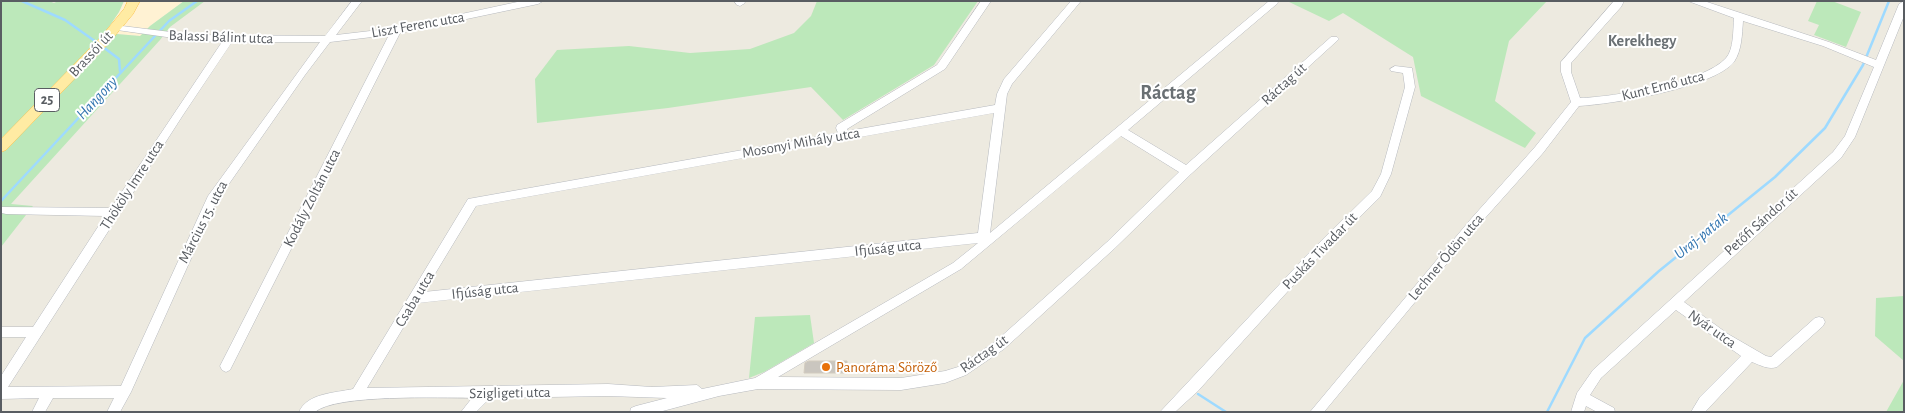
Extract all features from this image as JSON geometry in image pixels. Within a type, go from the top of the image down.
[{"type":"main road","name":"Brassói út","points":[[1,147],[117,27],[134,1]]},
{"type":"street","name":"Március 15. utca","points":[[113,412],[125,392],[212,198],[224,178],[357,1]]},
{"type":"street","name":"Liszt Ferenc utca","points":[[327,40],[396,31],[538,1]]},
{"type":"street","points":[[844,135],[841,128],[940,67],[986,1]]},
{"type":"street","points":[[987,242],[984,234],[1002,94],[1008,82],[1076,1]]},
{"type":"street","points":[[1576,102],[1566,72],[1566,62],[1618,5],[1619,1]]},
{"type":"street","points":[[1692,1],[1876,64]]},
{"type":"street","points":[[636,412],[719,390],[758,382],[957,266],[1122,131],[1273,2]]},
{"type":"street","name":"Petőfi Sándor út","points":[[1577,412],[1582,398],[1597,374],[1837,155],[1850,137],[1876,64],[1904,4]]},
{"type":"street","name":"Kunt Ernő utca","points":[[1576,102],[1598,101],[1685,84],[1717,71],[1731,59],[1739,17]]},
{"type":"street","name":"Balassi Bálint utca","points":[[117,27],[167,35],[229,40],[327,40]]},
{"type":"street","name":"Kodály Zoltán utca","points":[[226,366],[396,31]]},
{"type":"street","name":"Ráctag út","points":[[758,382],[901,384],[945,378],[962,371],[1000,345],[1111,245],[1187,171],[1334,39]]},
{"type":"street","name":"Thököly Imre utca","points":[[1,387],[229,40]]},
{"type":"street","name":"Puskás Tivadar út","points":[[1166,412],[1193,387],[1312,257],[1376,194],[1386,174],[1410,87],[1408,70],[1395,69]]},
{"type":"street","name":"Lechner Ödön utca","points":[[1316,412],[1474,223],[1539,150],[1576,102]]},
{"type":"street","name":"Mosonyi Mihály utca","points":[[472,202],[999,108]]},
{"type":"street","points":[[1122,131],[1187,171]]},
{"type":"street","name":"Csaba utca","points":[[357,394],[472,202]]},
{"type":"street","points":[[6,210],[115,212]]},
{"type":"street","name":"Ifjúság utca","points":[[416,298],[979,238],[987,242]]},
{"type":"street","name":"Nyár utca","points":[[1674,302],[1763,363],[1773,363],[1818,322]]},
{"type":"street","points":[[1,332],[36,332]]},
{"type":"street","name":"Nyár utca","points":[[1697,412],[1705,401],[1750,355]]},
{"type":"street","name":"Szigligeti utca","points":[[305,412],[317,402],[357,394],[485,394],[608,390],[652,393],[719,390]]},
{"type":"street","points":[[38,412],[50,392]]},
{"type":"street","points":[[1,393],[125,392]]},
{"type":"street","points":[[467,412],[485,394]]},
{"type":"street","points":[[1582,398],[1608,412]]},
{"type":"shaded area","points":[[124,1],[184,1],[150,26],[141,36],[104,33],[119,12]]},
{"type":"green space","points":[[1,1],[49,1],[54,3],[58,1],[124,1],[105,33],[140,36],[150,26],[184,1],[205,1],[170,27],[11,204],[33,206],[1,247]]},
{"type":"green space","points":[[817,1],[978,1],[934,65],[843,120],[811,87],[668,108],[537,123],[535,79],[557,50],[629,46],[690,53],[750,49],[794,33],[811,16]]},
{"type":"green space","points":[[1287,1],[1547,1],[1509,41],[1495,101],[1536,133],[1525,148],[1421,96],[1413,57],[1343,13],[1329,21]]},
{"type":"green space","points":[[1817,1],[1832,1],[1861,12],[1846,47],[1814,35],[1819,25],[1808,21]]},
{"type":"green space","points":[[1904,296],[1904,361],[1875,336],[1876,298]]},
{"type":"green space","points":[[810,315],[814,343],[764,372],[749,378],[755,317]]},
{"type":"green space","points":[[1904,380],[1904,412],[1886,412]]},
{"type":"building","name":"Panoráma Söröző","points":[[809,361],[847,361],[847,373],[804,373],[805,363]]},
{"type":"waterway","points":[[22,1],[65,20],[99,44]]},
{"type":"waterway","name":"Hangony","points":[[1,201],[169,21],[197,1]]},
{"type":"waterway","name":"Uraj-patak","points":[[1547,412],[1585,338],[1659,271],[1775,177],[1825,128],[1863,65],[1889,1]]},
{"type":"waterway","points":[[103,47],[119,59],[120,71]]},
{"type":"waterway","points":[[1198,394],[1226,412]]},
{"type":"place","name":"Panoráma Söröző","points":[[826,367]]},
{"type":"district","name":"Kerekhegy","points":[[1642,41]]},
{"type":"district","name":"Ráctag","points":[[1168,93]]}]
